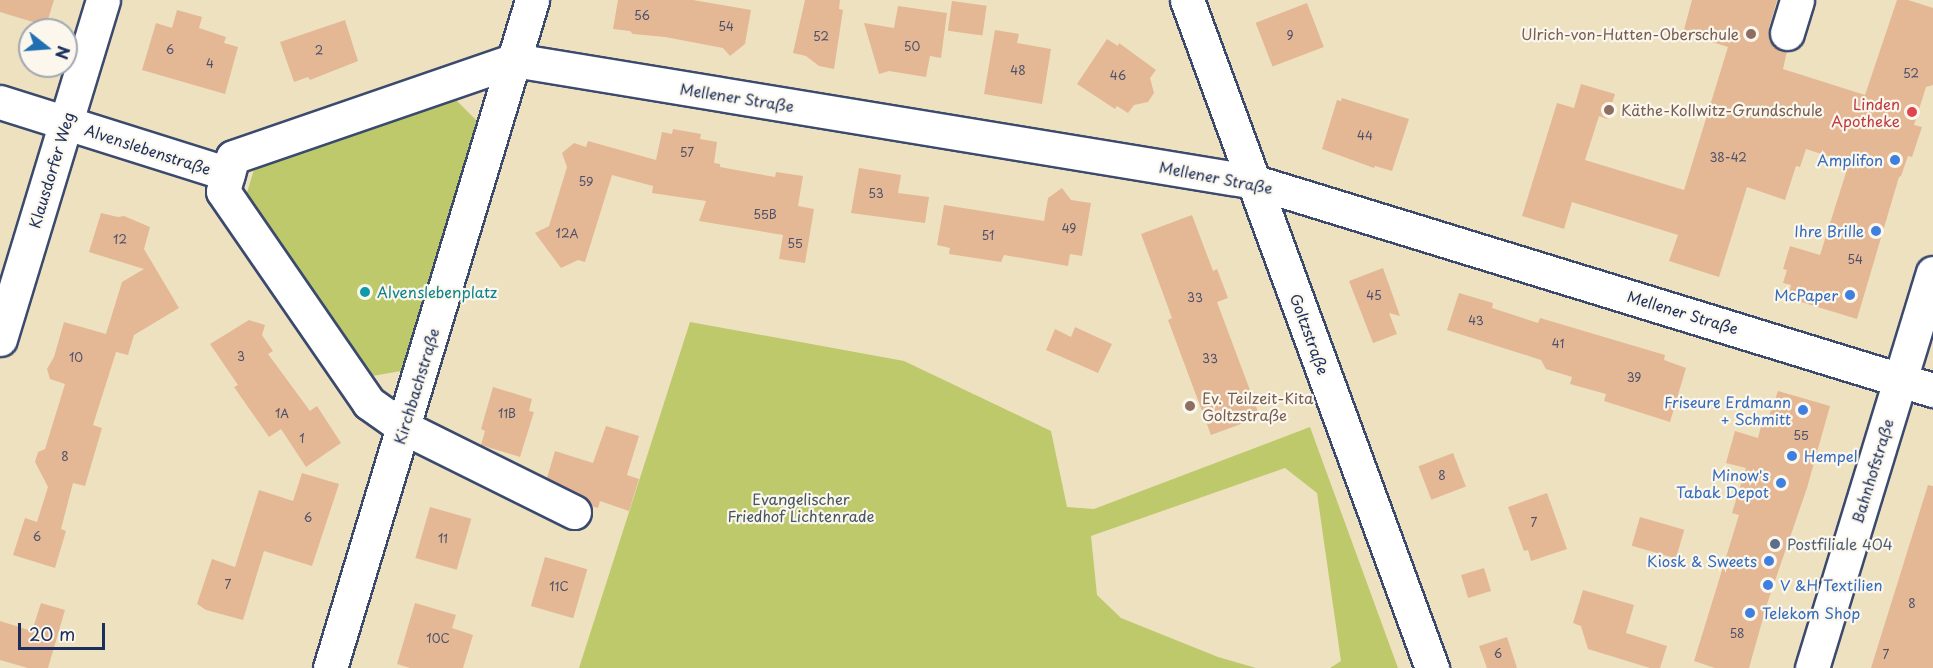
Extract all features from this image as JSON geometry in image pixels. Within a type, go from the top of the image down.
[{"type":"street","name":"Klausdorfer Weg","points":[[0,339],[103,0]]},
{"type":"street","name":"Kirchbachstraße","points":[[330,668],[532,0]]},
{"type":"street","name":"Goltzstraße","points":[[1187,0],[1432,668]]},
{"type":"street","points":[[1787,33],[1797,0]]},
{"type":"street","points":[[514,60],[233,157],[223,191],[369,403],[403,427],[574,512]]},
{"type":"street","name":"Mellener Straße","points":[[514,60],[1255,182],[1933,390]]},
{"type":"street","name":"Alvenslebenstraße","points":[[0,102],[228,174]]},
{"type":"street","name":"Bahnhofstraße","points":[[1812,668],[1933,273]]},
{"type":"green space","points":[[450,98],[456,100],[477,121],[478,127],[404,366],[401,371],[372,376],[369,375],[246,201],[246,196],[255,166]]},
{"type":"green space","name":"Evangelischer Friedhof Lichtenrade","points":[[690,322],[904,361],[1051,431],[1067,507],[1094,509],[1310,427],[1398,668],[1330,668],[1341,661],[1317,493],[1285,468],[1091,536],[1097,595],[1121,618],[1218,657],[1256,668],[579,668]]},
{"type":"building","points":[[0,0],[54,0],[48,18],[20,18],[0,12]]},
{"type":"building","points":[[618,0],[693,0],[751,10],[745,44],[730,56],[723,48],[613,29]]},
{"type":"building","points":[[805,0],[840,0],[839,9],[843,10],[834,69],[819,66],[806,56],[793,53]]},
{"type":"building","points":[[1692,0],[1777,0],[1769,28],[1769,41],[1781,51],[1787,51],[1783,69],[1865,95],[1897,0],[1908,0],[1933,8],[1933,85],[1926,87],[1914,125],[1922,127],[1912,157],[1908,156],[1899,177],[1857,319],[1788,298],[1791,285],[1783,283],[1787,270],[1783,269],[1790,246],[1820,255],[1849,163],[1806,149],[1800,167],[1796,166],[1785,200],[1747,187],[1719,277],[1669,261],[1678,235],[1572,202],[1564,229],[1522,216],[1557,103],[1574,108],[1581,84],[1615,94],[1607,119],[1599,116],[1585,160],[1684,190],[1728,47],[1683,33]]},
{"type":"building","points":[[952,1],[987,6],[982,36],[948,31]]},
{"type":"building","points":[[1307,3],[1324,47],[1272,67],[1256,23]]},
{"type":"building","points":[[898,6],[947,13],[941,58],[930,56],[926,77],[889,71],[879,74],[864,23],[894,28]]},
{"type":"building","points":[[177,10],[202,17],[199,28],[226,37],[224,43],[238,47],[225,94],[142,70],[156,23],[172,28]]},
{"type":"building","points":[[345,20],[358,61],[310,80],[308,77],[294,82],[280,42]]},
{"type":"building","points":[[995,30],[1019,34],[1017,43],[1051,49],[1042,104],[984,94]]},
{"type":"building","points":[[1107,39],[1118,46],[1119,43],[1156,70],[1150,78],[1154,93],[1148,102],[1134,105],[1128,113],[1117,106],[1115,109],[1077,84]]},
{"type":"building","points":[[1342,98],[1409,119],[1392,171],[1375,166],[1374,168],[1322,149],[1337,100],[1341,101]]},
{"type":"building","points":[[673,129],[701,134],[700,139],[717,142],[714,163],[720,164],[720,167],[775,177],[776,172],[803,176],[798,206],[814,209],[805,263],[779,259],[783,235],[699,221],[706,201],[652,193],[653,186],[612,175],[585,262],[578,260],[561,268],[535,233],[549,226],[567,167],[562,153],[574,143],[586,147],[588,141],[656,160],[662,132],[672,134]]},
{"type":"building","points":[[859,168],[901,175],[898,193],[929,197],[925,223],[851,213]]},
{"type":"building","points":[[1062,188],[1071,200],[1091,203],[1082,256],[1070,254],[1068,266],[1004,255],[1001,262],[949,254],[950,248],[937,245],[944,205],[1044,221],[1048,198]]},
{"type":"building","points":[[101,213],[124,216],[150,227],[144,249],[179,308],[134,335],[128,355],[116,352],[93,425],[102,428],[85,486],[73,483],[61,529],[66,531],[55,568],[13,555],[25,518],[37,522],[48,487],[35,462],[38,452],[45,449],[65,384],[50,379],[47,369],[54,357],[64,322],[106,334],[122,282],[144,269],[89,252]]},
{"type":"building","points":[[1192,215],[1213,271],[1217,269],[1228,298],[1217,302],[1260,417],[1211,435],[1168,320],[1172,318],[1141,234]]},
{"type":"building","points":[[1383,268],[1400,316],[1389,313],[1397,334],[1373,343],[1349,281]]},
{"type":"building","points":[[1459,293],[1493,303],[1492,308],[1538,323],[1540,318],[1665,355],[1664,360],[1686,368],[1670,422],[1604,401],[1606,394],[1570,384],[1572,377],[1546,369],[1541,360],[1447,330]]},
{"type":"building","points":[[249,320],[265,325],[262,335],[273,351],[268,354],[310,411],[317,406],[341,443],[306,467],[281,429],[269,437],[234,387],[238,385],[210,344]]},
{"type":"building","points":[[1075,327],[1112,344],[1098,373],[1046,350],[1055,329],[1071,337]]},
{"type":"building","points":[[493,387],[532,399],[529,411],[534,412],[520,457],[481,445],[485,431],[481,429]]},
{"type":"building","points":[[1778,391],[1830,406],[1807,488],[1767,604],[1749,668],[1715,668],[1694,661],[1739,515],[1732,513],[1746,468],[1726,463],[1735,431],[1758,438],[1761,426],[1765,427]]},
{"type":"building","points":[[606,426],[639,436],[627,475],[639,479],[629,511],[600,501],[598,508],[591,506],[582,495],[547,478],[555,451],[593,463]]},
{"type":"building","points":[[1453,453],[1466,487],[1431,500],[1418,466]]},
{"type":"building","points":[[302,473],[339,484],[312,566],[264,551],[243,620],[206,610],[197,604],[212,559],[235,567],[259,490],[293,501]]},
{"type":"building","points":[[1928,485],[1933,486],[1933,668],[1871,668]]},
{"type":"building","points":[[1547,493],[1567,549],[1531,561],[1528,550],[1524,551],[1508,507]]},
{"type":"building","points":[[430,507],[471,519],[457,570],[415,558]]},
{"type":"building","points":[[1640,517],[1684,530],[1676,559],[1632,546]]},
{"type":"building","points":[[545,557],[587,569],[573,618],[531,606]]},
{"type":"building","points":[[1484,568],[1491,591],[1468,598],[1461,575]]},
{"type":"building","points":[[1583,590],[1634,605],[1626,633],[1667,646],[1660,668],[1650,668],[1588,649],[1581,626],[1573,623]]},
{"type":"building","points":[[41,603],[65,610],[48,668],[28,668],[0,660],[0,621],[32,631]]},
{"type":"building","points":[[415,603],[456,615],[452,628],[473,635],[463,668],[410,668],[397,664]]},
{"type":"building","points":[[1507,637],[1517,668],[1487,668],[1479,646]]},
{"type":"place","name":"Ulrich-von-Hutten-Oberschule","points":[[1751,34]]},
{"type":"place","name":"Käthe-Kollwitz-Grundschule","points":[[1609,110]]},
{"type":"place","name":"Linden Apotheke","points":[[1912,112]]},
{"type":"place","name":"Amplifon","points":[[1895,160]]},
{"type":"place","name":"Ihre Brille","points":[[1876,231]]},
{"type":"place","name":"Alvenslebenplatz","points":[[365,292]]},
{"type":"place","name":"McPaper","points":[[1850,295]]},
{"type":"place","name":"Ev. Teilzeit-Kita Goltzstraße","points":[[1190,406]]},
{"type":"place","name":"Friseure Erdmann + Schmitt","points":[[1803,410]]},
{"type":"place","name":"Hempel","points":[[1792,456]]},
{"type":"place","name":"Minow's Tabak Depot","points":[[1781,483]]},
{"type":"place","name":"Postfiliale 404","points":[[1775,544]]},
{"type":"place","name":"Kiosk & Sweets","points":[[1769,561]]},
{"type":"place","name":"V &H Textilien","points":[[1768,585]]},
{"type":"place","name":"Telekom Shop","points":[[1750,613]]}]
